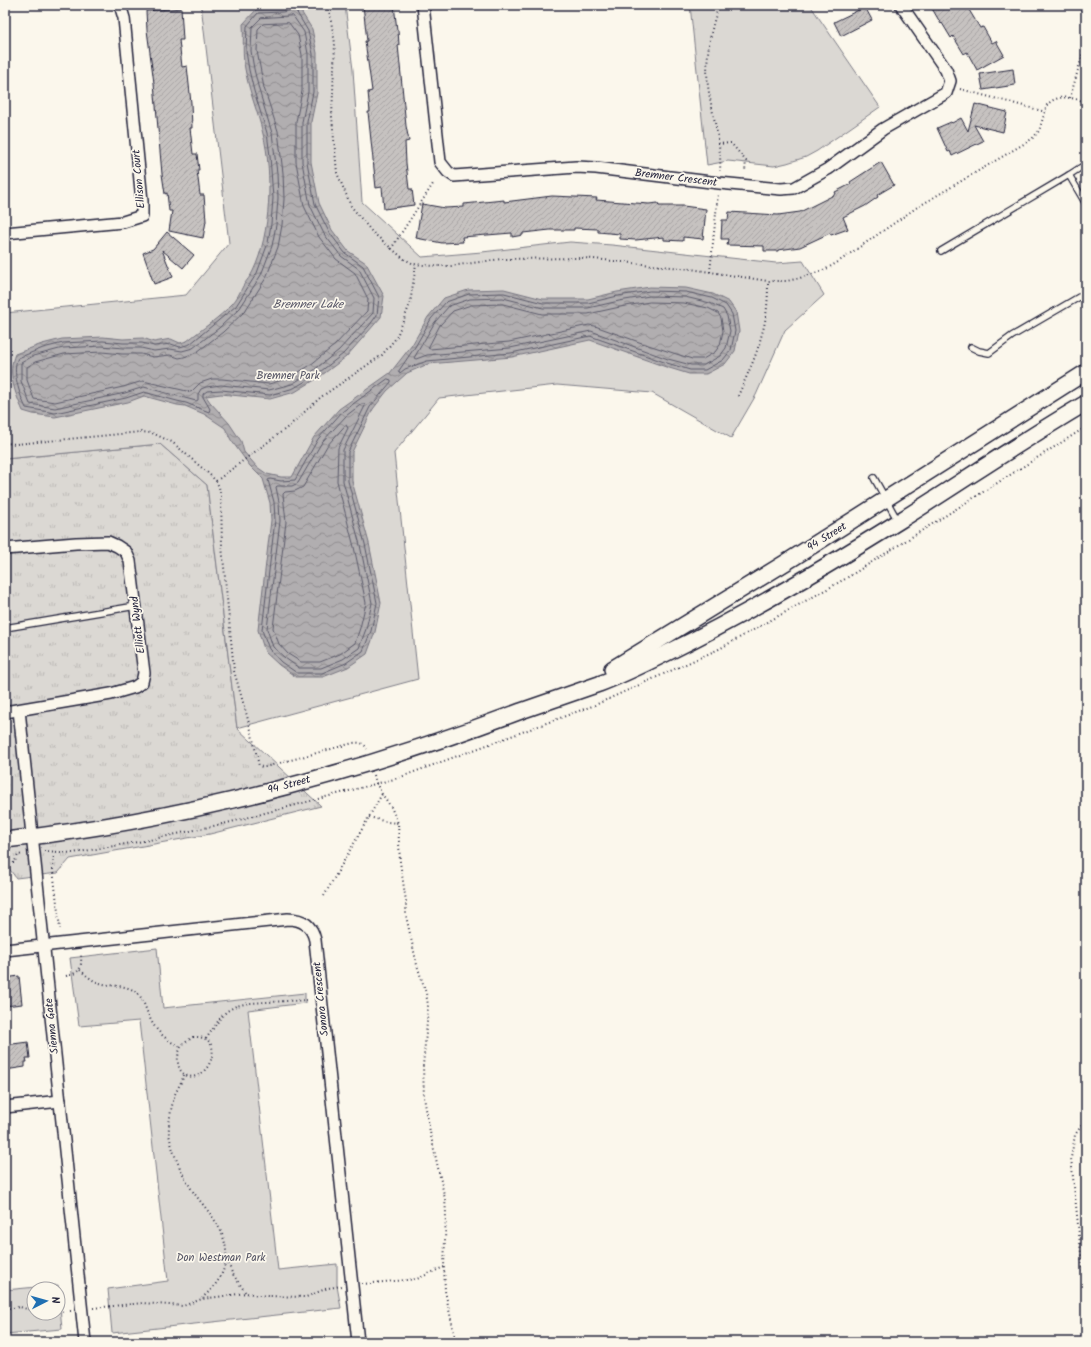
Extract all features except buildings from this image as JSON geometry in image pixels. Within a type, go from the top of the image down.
[{"type":"main road","name":"94 Street","points":[[564,695],[636,655],[887,499],[1086,372]]},
{"type":"main road","name":"94 Street","points":[[5,840],[122,823],[214,805],[371,763],[601,683],[670,652],[781,592],[899,521],[1027,438],[1086,403]]},
{"type":"street","name":"Ellison Court","points":[[5,233],[123,222],[142,216],[142,201],[124,18],[120,5]]},
{"type":"street","name":"Bremner Crescent","points":[[424,5],[440,162],[448,172],[454,176],[576,167],[781,189],[794,188],[828,169],[883,129],[946,93],[949,86]]},
{"type":"street","points":[[901,5],[946,70],[950,81],[949,86]]},
{"type":"street","name":"Elliott Wynd","points":[[5,549],[101,542],[118,546],[126,552],[130,561],[144,673],[142,682],[135,687],[111,694],[5,712]]},
{"type":"street","name":"Sienna Gate","points":[[18,710],[85,1342]]},
{"type":"street","name":"Sonora Crescent","points":[[5,950],[288,919],[301,920],[308,925],[315,940],[358,1342]]},
{"type":"street","points":[[5,1107],[60,1101]]},
{"type":"lane","points":[[941,251],[1086,164]]},
{"type":"lane","points":[[1069,175],[1086,204]]},
{"type":"lane","points":[[971,348],[989,353],[1012,336],[1086,293]]},
{"type":"lane","points":[[874,478],[899,521]]},
{"type":"lane","points":[[5,628],[136,606]]},
{"type":"path","points":[[328,5],[335,43],[332,117],[337,173],[351,206],[372,232],[404,259],[416,264],[451,266],[501,259],[584,258],[710,272],[768,281],[800,278],[826,269],[838,262],[916,208],[1028,142],[1039,132],[1047,105],[1056,99],[1070,98],[1086,102]]},
{"type":"path","points":[[718,5],[707,57],[707,70],[708,88],[718,144],[720,168]]},
{"type":"path","points":[[1070,98],[1086,42]]},
{"type":"path","points":[[949,86],[1046,112]]},
{"type":"path","points":[[718,144],[729,143],[733,145],[746,161],[745,171]]},
{"type":"path","points":[[391,249],[433,184]]},
{"type":"path","points":[[710,272],[718,196]]},
{"type":"path","points":[[216,481],[250,457],[254,452],[288,427],[321,397],[382,355],[396,338],[410,304],[416,264]]},
{"type":"path","points":[[738,396],[756,355],[761,338],[766,316],[768,281]]},
{"type":"path","points":[[5,443],[16,444],[141,432],[152,433],[172,442],[216,481],[221,496],[222,546],[234,671],[251,730],[259,766],[265,767],[343,745],[358,743],[365,746],[376,783],[391,807],[398,823],[400,862],[406,901],[406,916],[428,1005],[422,1077],[430,1132],[445,1199],[446,1213],[444,1267],[446,1291],[456,1342]]},
{"type":"path","points":[[324,896],[382,794]]},
{"type":"path","points":[[369,817],[387,822],[398,823]]},
{"type":"path","points":[[54,853],[53,869],[60,929]]},
{"type":"path","points":[[66,976],[80,970],[82,963],[81,956]]},
{"type":"path","points":[[80,970],[92,980],[99,983],[134,990],[142,999],[155,1028],[171,1042],[182,1047]]},
{"type":"path","points":[[206,1039],[221,1017],[227,1011],[236,1006],[249,1003],[307,1000]]},
{"type":"path","points":[[193,1037],[202,1037],[206,1039],[209,1040],[213,1050],[213,1056],[210,1064],[199,1075],[192,1077],[184,1075],[179,1069],[178,1058],[182,1047],[193,1037]]},
{"type":"path","points":[[184,1075],[176,1093],[169,1132],[173,1147],[189,1186],[212,1216],[221,1232],[225,1240],[227,1260],[232,1273],[246,1293]]},
{"type":"path","points":[[1086,1119],[1075,1135],[1071,1158],[1086,1301]]},
{"type":"path","points":[[202,1299],[219,1281],[227,1260]]},
{"type":"path","points":[[365,1284],[417,1279],[444,1267]]},
{"type":"path","points":[[101,1307],[143,1303],[183,1306],[202,1299],[246,1293],[267,1296],[306,1297],[328,1288],[343,1286]]},
{"type":"path","points":[[5,1309],[20,1307],[26,1309]]},
{"type":"green space","name":"Bremner Park","points":[[201,5],[345,5],[353,70],[362,202],[422,257],[570,242],[612,245],[776,263],[803,261],[824,295],[785,330],[756,395],[731,438],[652,393],[557,385],[439,398],[394,453],[418,679],[237,728],[207,485],[160,444],[5,459],[5,313],[186,295],[229,243]]},
{"type":"green space","points":[[690,5],[810,5],[880,107],[806,157],[774,166],[728,161],[707,165]]},
{"type":"green space","points":[[160,444],[207,485],[237,728],[321,806],[210,834],[70,859],[58,873],[16,878],[8,867],[5,868],[5,459]]},
{"type":"green space","name":"Don Westman Park","points":[[157,948],[163,1008],[305,993],[305,1003],[248,1010],[278,1270],[337,1264],[337,1286],[341,1308],[112,1333],[108,1289],[168,1281],[139,1021],[79,1026],[70,958]]},
{"type":"green space","points":[[26,1288],[26,1321],[61,1321],[62,1329],[5,1334],[5,1290]]},
{"type":"water","name":"Bremner Lake","points":[[297,5],[312,29],[317,53],[317,93],[311,122],[311,162],[319,203],[332,230],[348,251],[366,263],[384,296],[381,317],[346,357],[318,378],[295,392],[270,399],[221,394],[206,396],[229,423],[241,441],[244,452],[257,467],[267,474],[281,477],[292,477],[314,437],[339,409],[390,373],[412,345],[428,317],[444,298],[468,290],[504,289],[543,299],[588,299],[617,292],[650,287],[686,288],[713,294],[729,302],[736,312],[739,331],[735,351],[725,364],[706,374],[689,374],[590,340],[512,357],[428,364],[407,373],[387,391],[373,409],[352,452],[352,481],[369,543],[381,603],[375,632],[367,654],[348,667],[323,677],[296,677],[279,665],[265,652],[258,630],[271,520],[270,503],[263,479],[250,466],[231,440],[225,428],[204,414],[185,406],[144,396],[128,402],[55,417],[33,414],[23,411],[17,397],[12,376],[15,354],[42,344],[62,339],[103,337],[123,339],[143,338],[154,342],[171,339],[180,343],[187,341],[216,319],[234,302],[252,273],[259,256],[267,222],[269,185],[266,150],[244,63],[243,24],[257,9],[281,8]]}]
